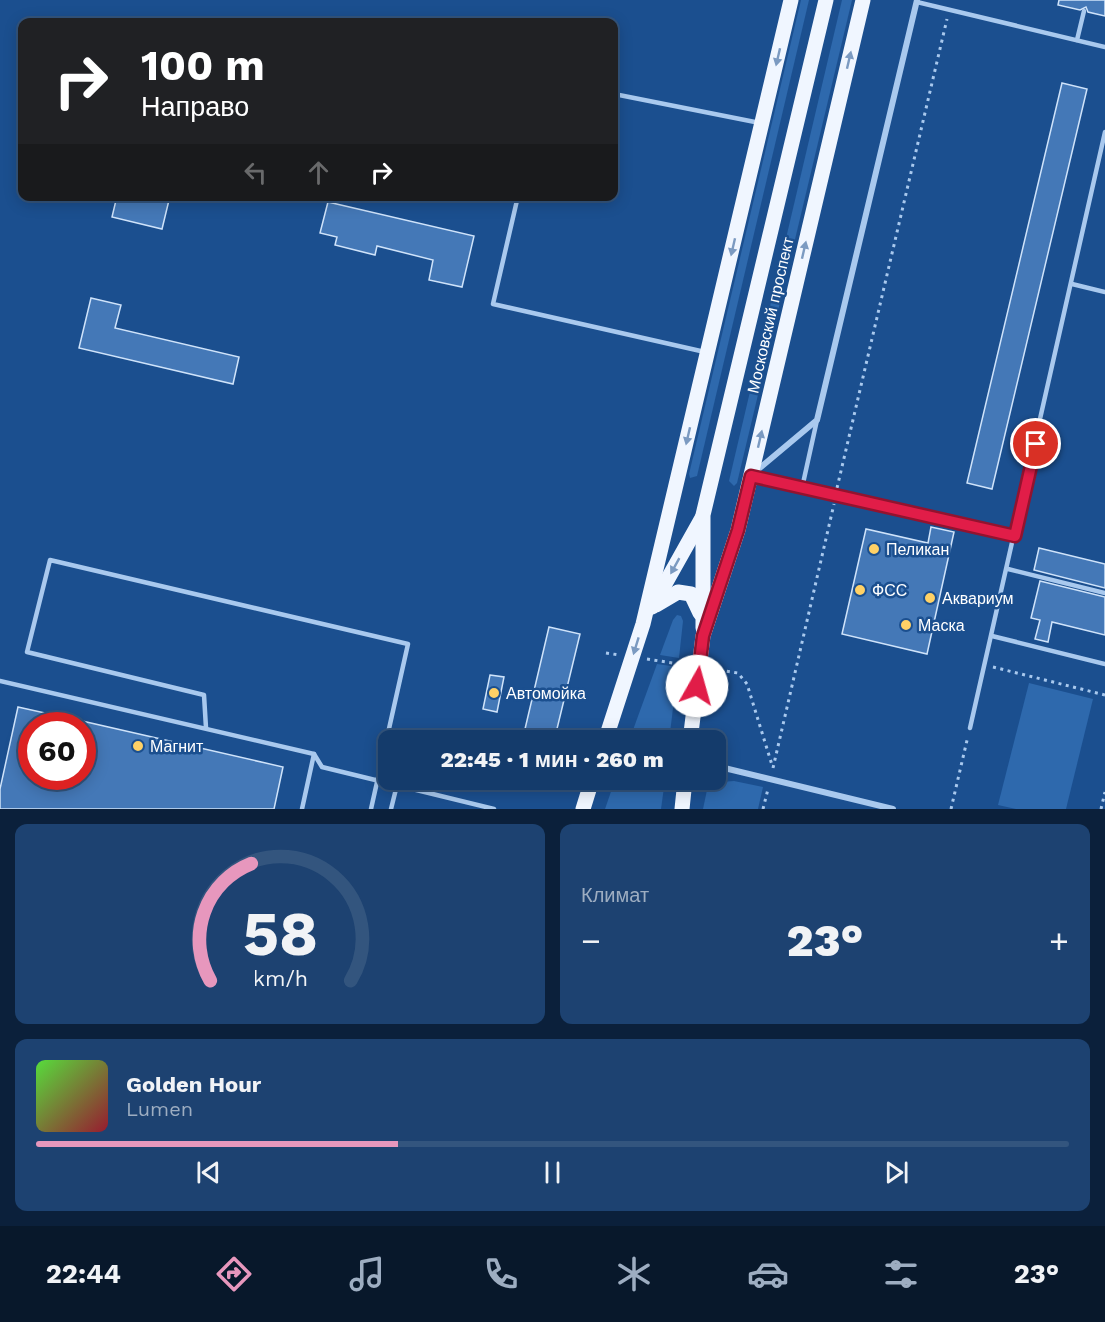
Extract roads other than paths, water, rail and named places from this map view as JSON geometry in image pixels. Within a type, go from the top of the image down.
[{"type":"main road","name":"Московский проспект","points":[[609,730],[647,617],[792,0]]},
{"type":"main road","name":"Московский проспект","points":[[691,730],[703,636],[703,515],[826,0]]},
{"type":"main road","name":"Московский проспект","points":[[703,636],[738,530],[863,0]]},
{"type":"main road","name":"Московский проспект","points":[[647,617],[703,515]]},
{"type":"main road","points":[[647,617],[664,598],[678,592],[691,594],[702,618]]},
{"type":"main road","points":[[583,809],[589,790]]},
{"type":"main road","points":[[682,809],[684,790]]},
{"type":"street","points":[[751,476],[817,420],[917,1]]},
{"type":"street","points":[[726,769],[893,809]]},
{"type":"lane","points":[[917,1],[1105,47]]},
{"type":"lane","points":[[1077,40],[1084,11]]},
{"type":"lane","points":[[618,95],[762,124]]},
{"type":"lane","points":[[970,728],[1008,569],[1105,132]]},
{"type":"lane","points":[[517,201],[493,304],[708,352]]},
{"type":"lane","points":[[1072,284],[1105,292]]},
{"type":"lane","points":[[802,488],[817,420]]},
{"type":"lane","points":[[751,476],[1015,536]]},
{"type":"lane","points":[[206,728],[204,695],[27,652],[50,560],[408,644],[370,809]]},
{"type":"lane","points":[[1008,569],[1105,592]]},
{"type":"lane","points":[[992,636],[1105,664]]},
{"type":"lane","points":[[0,681],[314,754],[322,767],[377,780]]},
{"type":"lane","points":[[302,809],[314,754]]},
{"type":"lane","points":[[391,809],[396,790]]},
{"type":"lane","points":[[417,790],[494,809]]},
{"type":"place","name":"Пеликан","points":[[874,549]]},
{"type":"place","name":"ФСС","points":[[860,590]]},
{"type":"place","name":"Аквариум","points":[[930,598]]},
{"type":"place","name":"Маска","points":[[906,625]]},
{"type":"place","name":"Автомойка","points":[[494,693]]},
{"type":"place","name":"Магнит","points":[[138,746]]}]
